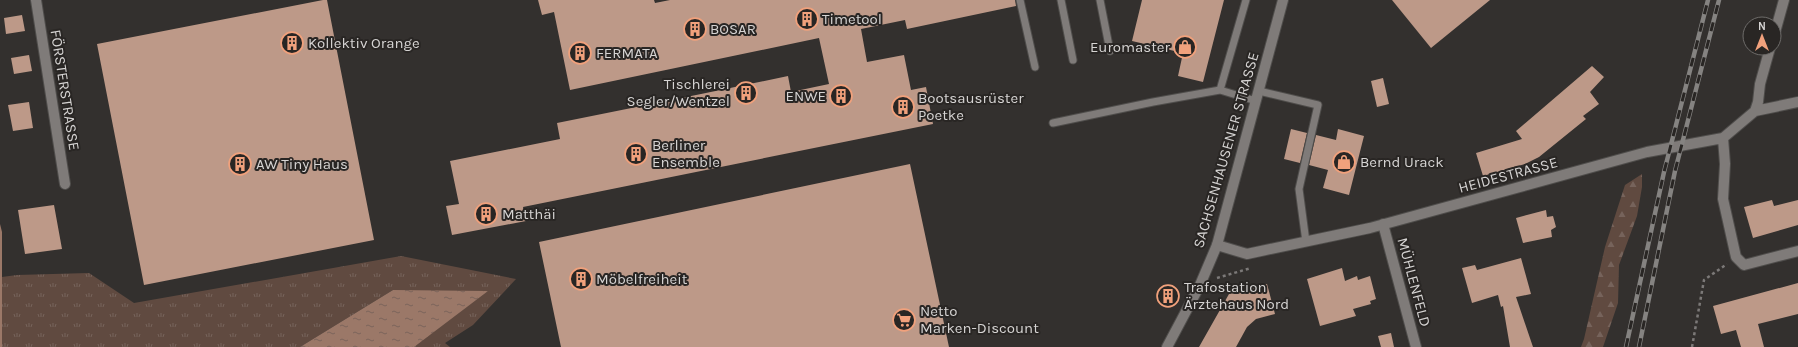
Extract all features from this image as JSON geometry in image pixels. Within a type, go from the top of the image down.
[{"type":"street","name":"FÖRSTERSTRASSE","points":[[36,0],[65,184]]},
{"type":"street","name":"SACHSENHAUSENER STRASSE","points":[[1167,347],[1200,285],[1217,246],[1283,0]]},
{"type":"street","points":[[1780,16],[1784,0]]},
{"type":"street","points":[[1768,56],[1755,110],[1723,138],[1725,164],[1723,199],[1736,257],[1744,265],[1798,251]]},
{"type":"street","points":[[1755,110],[1798,102]]},
{"type":"street","name":"HEIDESTRASSE","points":[[1217,246],[1247,254],[1306,242],[1383,224],[1647,152],[1723,138]]},
{"type":"street","name":"MÜHLENFELD","points":[[1383,224],[1416,347]]},
{"type":"lane","points":[[1020,0],[1035,67]]},
{"type":"lane","points":[[1061,0],[1073,60]]},
{"type":"lane","points":[[1100,0],[1110,51]]},
{"type":"lane","points":[[1220,90],[1246,0]]},
{"type":"lane","points":[[1053,123],[1153,102],[1220,90],[1318,105],[1299,189],[1306,242]]},
{"type":"path","points":[[1692,347],[1704,280],[1736,257]]},
{"type":"green space","points":[[1642,174],[1642,187],[1637,216],[1619,265],[1618,303],[1603,347],[1581,347],[1605,247],[1625,185]]},
{"type":"green space","points":[[401,256],[516,279],[473,325],[445,343],[450,347],[411,347],[393,290],[300,347],[2,347],[2,277],[17,275],[89,273],[134,303]]},
{"type":"water","points":[[0,224],[2,232],[2,347],[0,347]]},
{"type":"water","points":[[393,290],[488,291],[414,347],[300,347]]},
{"type":"building","name":"AW Tiny Haus","points":[[327,0],[374,240],[144,285],[97,44]]},
{"type":"building","points":[[538,0],[654,0],[655,3],[670,0],[1015,0],[1016,6],[907,29],[905,20],[861,29],[867,62],[904,55],[911,90],[926,87],[933,124],[523,207],[526,221],[452,235],[446,206],[459,204],[450,161],[560,139],[557,123],[788,76],[791,92],[829,84],[819,38],[570,90],[554,12],[542,15]]},
{"type":"building","name":"Euromaster","points":[[1142,0],[1224,0],[1203,82],[1178,76],[1183,53],[1132,41]]},
{"type":"building","points":[[1392,0],[1490,0],[1431,48]]},
{"type":"building","points":[[22,15],[25,31],[6,34],[4,18]]},
{"type":"building","points":[[29,55],[32,71],[14,74],[11,58]]},
{"type":"building","points":[[1592,66],[1604,77],[1590,92],[1599,104],[1583,116],[1586,119],[1539,157],[1525,164],[1483,176],[1476,153],[1522,139],[1516,131]]},
{"type":"building","points":[[1383,78],[1389,104],[1377,107],[1371,81]]},
{"type":"building","points":[[29,102],[33,128],[13,131],[8,105]]},
{"type":"building","points":[[1291,129],[1307,133],[1300,163],[1284,159]]},
{"type":"building","name":"Bernd Urack","points":[[1338,129],[1364,136],[1349,195],[1323,188],[1328,170],[1309,165],[1316,135],[1336,140]]},
{"type":"building","points":[[910,164],[949,347],[561,347],[539,242]]},
{"type":"building","points":[[1772,200],[1774,206],[1798,200],[1798,225],[1753,238],[1744,207]]},
{"type":"building","points":[[54,205],[62,249],[25,254],[18,210]]},
{"type":"building","points":[[1546,210],[1547,217],[1553,216],[1556,227],[1551,230],[1552,237],[1523,243],[1516,218]]},
{"type":"building","points":[[1521,258],[1531,294],[1516,297],[1533,347],[1510,347],[1503,306],[1501,307],[1498,295],[1472,303],[1462,268],[1475,265],[1477,270]]},
{"type":"building","points":[[1342,268],[1345,281],[1357,276],[1358,280],[1370,276],[1376,299],[1370,301],[1371,304],[1353,309],[1356,316],[1320,326],[1307,279]]},
{"type":"building","points":[[1798,283],[1798,314],[1758,324],[1764,347],[1741,347],[1736,330],[1721,334],[1713,306]]},
{"type":"building","points":[[1267,284],[1275,314],[1256,319],[1247,327],[1236,347],[1199,347],[1229,294]]},
{"type":"building","points":[[1391,333],[1394,347],[1381,347],[1378,336]]},
{"type":"railway","points":[[1626,347],[1664,172],[1708,0]]},
{"type":"railway","points":[[1639,347],[1675,171],[1719,0]]},
{"type":"place","name":"Timetool","points":[[807,19]]},
{"type":"place","name":"BOSAR","points":[[695,29]]},
{"type":"place","name":"Kollektiv Orange","points":[[292,43]]},
{"type":"place","name":"Euromaster","points":[[1185,47]]},
{"type":"place","name":"FERMATA","points":[[580,53]]},
{"type":"place","name":"Tischlerei Segler/Wentzel","points":[[746,93]]},
{"type":"place","name":"ENWE","points":[[841,96]]},
{"type":"place","name":"Bootsausrüster Poetke","points":[[903,107]]},
{"type":"place","name":"Berliner Ensemble","points":[[636,154]]},
{"type":"place","name":"Bernd Urack","points":[[1344,162]]},
{"type":"place","name":"AW Tiny Haus","points":[[240,164]]},
{"type":"place","name":"Matthäi","points":[[486,214]]},
{"type":"place","name":"Möbelfreiheit","points":[[581,279]]},
{"type":"place","name":"Trafostation Ärztehaus Nord","points":[[1168,296]]},
{"type":"place","name":"Netto Marken-Discount","points":[[904,320]]}]
